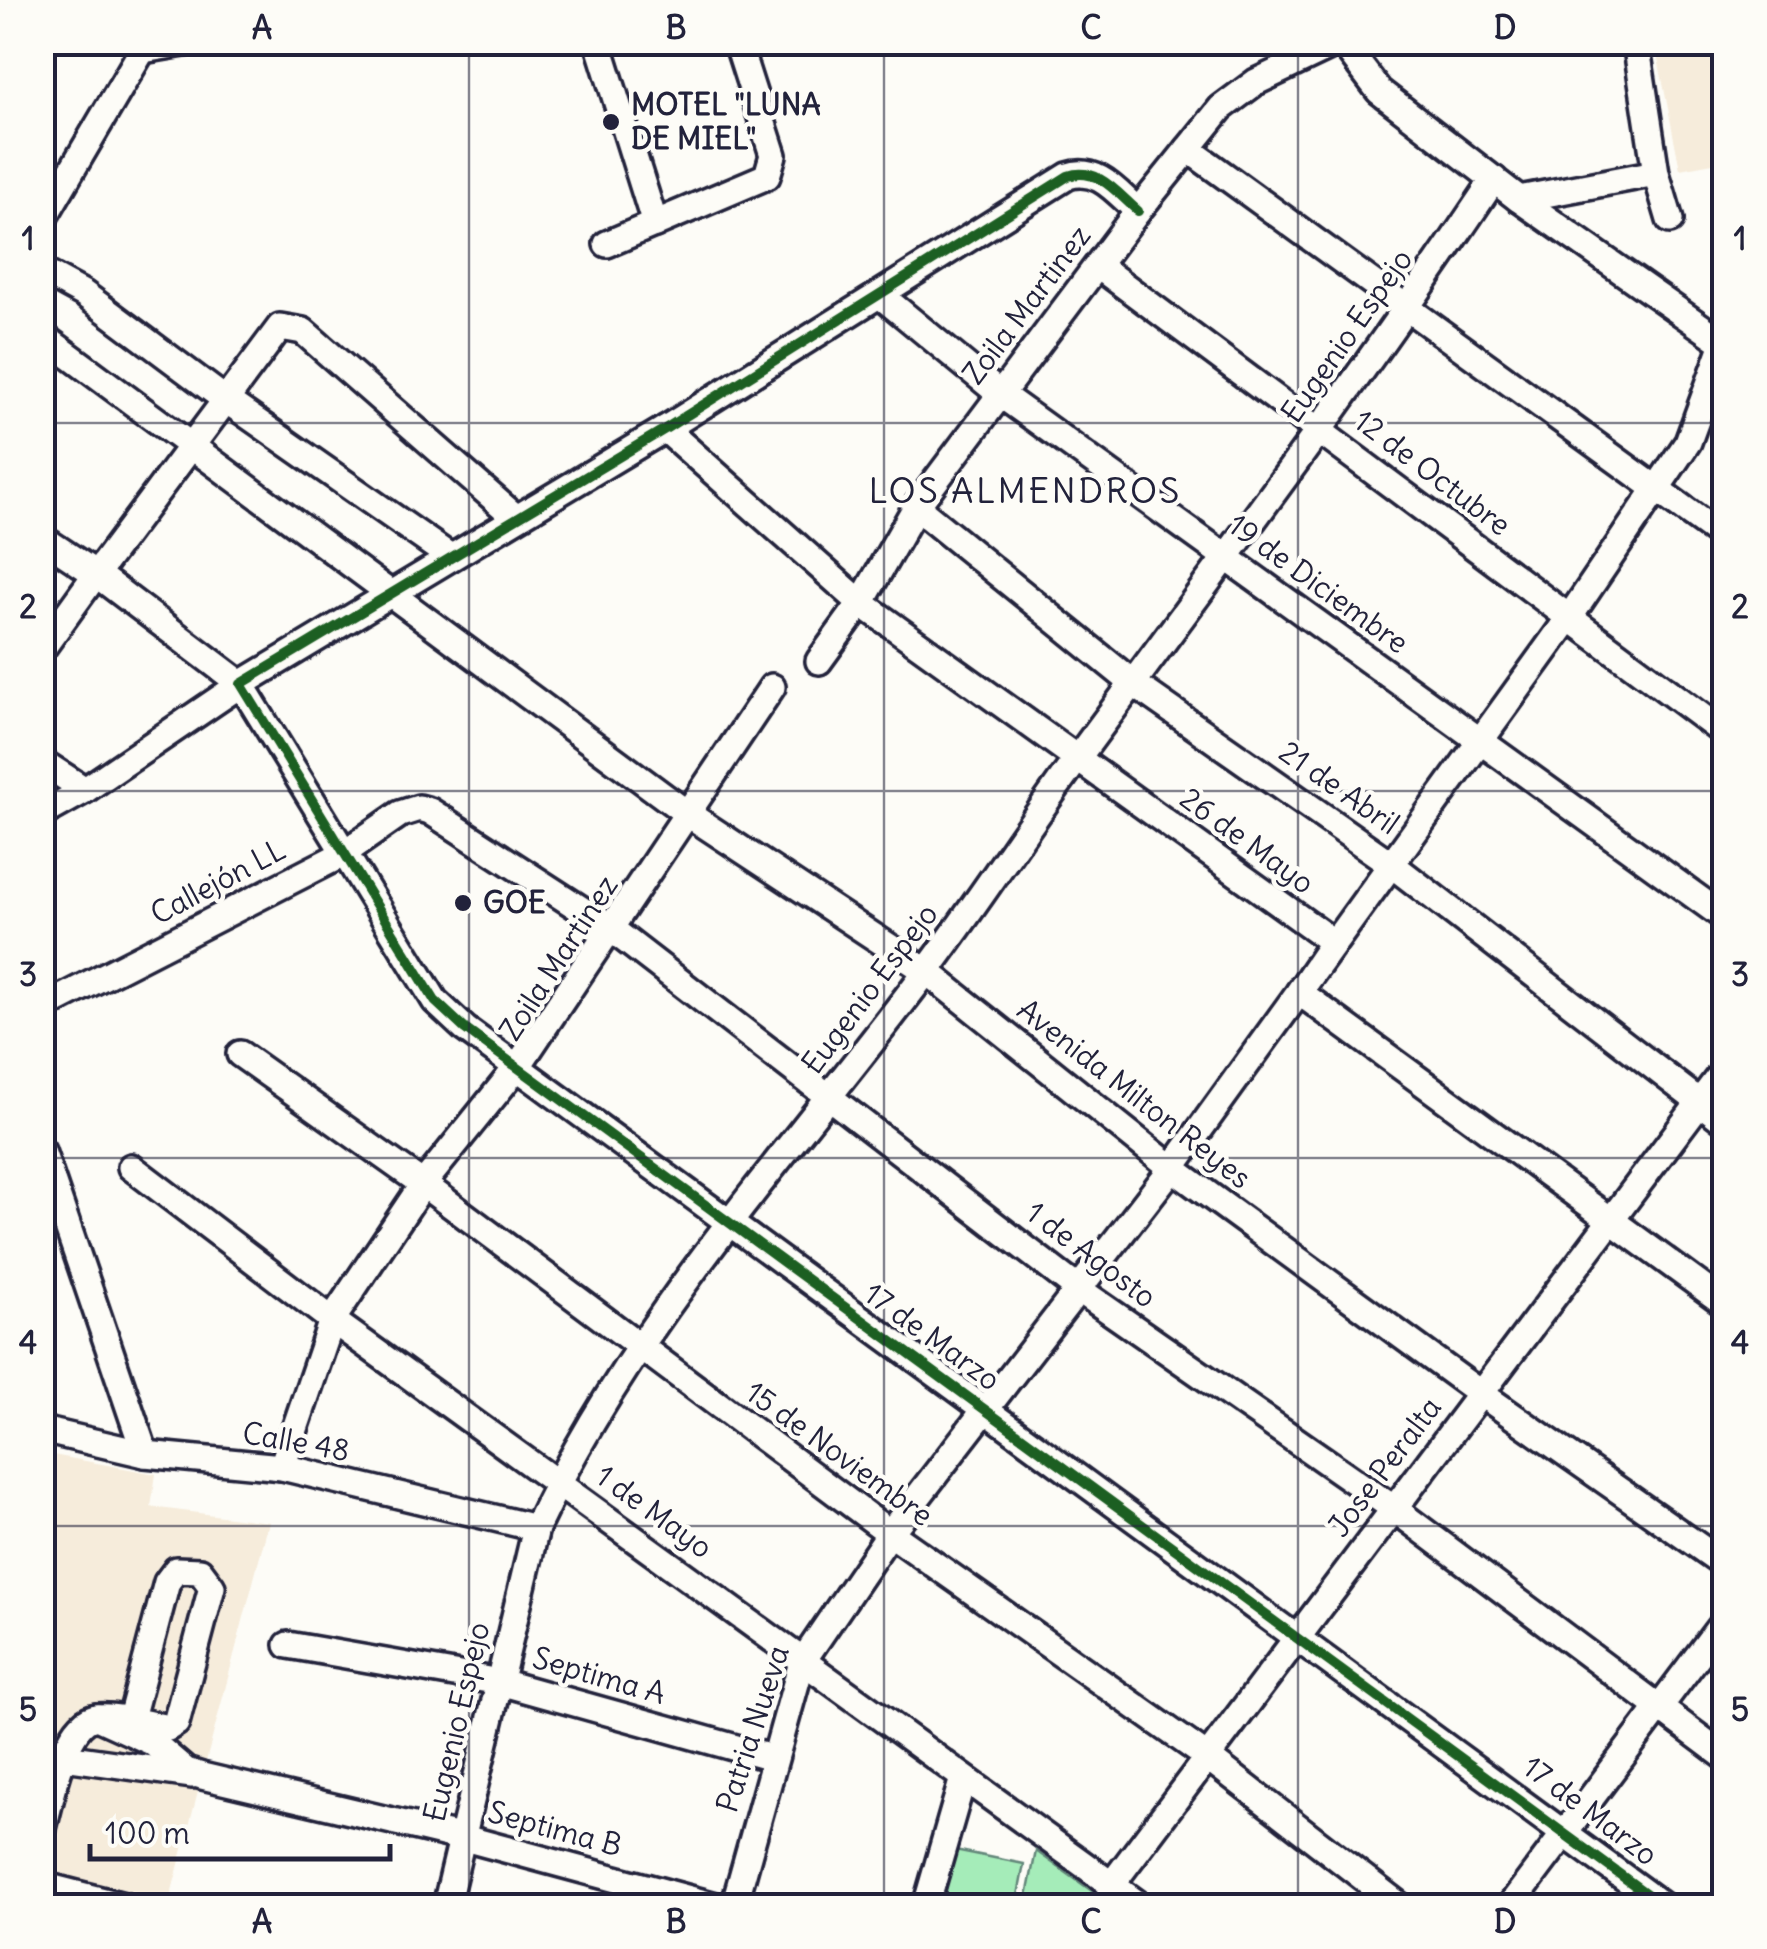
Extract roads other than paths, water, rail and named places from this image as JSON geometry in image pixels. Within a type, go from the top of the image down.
[{"type":"street","points":[[42,221],[145,46],[190,42]]},
{"type":"street","points":[[598,42],[655,224]]},
{"type":"street","points":[[607,244],[760,182],[770,170],[773,155],[738,42]]},
{"type":"street","points":[[1341,42],[1379,92],[1519,200],[1722,338],[1688,442],[1658,490],[1299,992],[1724,1303]]},
{"type":"street","name":"Zoila Martinez","points":[[819,661],[861,603],[916,508],[1188,149],[1236,94],[1341,42]]},
{"type":"street","points":[[1636,42],[1656,173],[1670,220]]},
{"type":"street","points":[[1188,149],[1410,306],[1724,538]]},
{"type":"street","points":[[42,814],[85,790],[241,684],[1080,172],[1098,176],[1138,212]]},
{"type":"street","points":[[1519,200],[1656,173]]},
{"type":"street","name":"Eugenio Espejo","points":[[446,1906],[536,1528],[558,1481],[641,1349],[731,1220],[832,1096],[1077,759],[1228,560],[1410,306],[1494,179]]},
{"type":"street","name":"12 de Octubre","points":[[1098,266],[1724,733]]},
{"type":"street","points":[[42,271],[84,294],[223,398],[448,556]]},
{"type":"street","name":"19 de Diciembre","points":[[880,295],[1000,394],[1724,917]]},
{"type":"street","points":[[42,650],[223,398],[272,332],[280,327],[303,331],[514,516]]},
{"type":"street","name":"Avenida Milton Reyes","points":[[46,340],[388,596],[504,674],[685,812],[926,971],[1172,1168],[1480,1393],[1724,1564]]},
{"type":"street","name":"26 de Mayo","points":[[664,428],[861,603],[1333,942],[1299,992]]},
{"type":"street","name":"21 de Abril","points":[[916,508],[1134,684],[1391,864],[1724,1120]]},
{"type":"street","points":[[42,538],[241,684]]},
{"type":"street","name":"17 de Marzo","points":[[241,684],[435,1001],[464,1029],[731,1220],[1663,1906]]},
{"type":"street","name":"Zoila Martinez","points":[[282,1468],[332,1320],[423,1184],[518,1066],[772,687]]},
{"type":"street","points":[[42,762],[85,790]]},
{"type":"street","name":"Callejón LL","points":[[42,1008],[342,854],[400,814],[419,808]]},
{"type":"street","name":"1 de Agosto","points":[[419,808],[610,928],[1078,1290],[1392,1508],[1724,1756]]},
{"type":"street","name":"Patria Nueva","points":[[734,1906],[772,1758],[802,1662],[890,1533],[1172,1168],[1299,992]]},
{"type":"street","name":"15 de Noviembre","points":[[240,1054],[423,1184],[890,1533],[1210,1759],[1400,1906]]},
{"type":"street","name":"Jose Peralta","points":[[1109,1896],[1392,1508],[1724,1070]]},
{"type":"street","points":[[42,1151],[145,1454]]},
{"type":"street","name":"1 de Mayo","points":[[131,1167],[332,1320],[963,1778],[1109,1896],[1142,1906]]},
{"type":"street","name":"Calle 48","points":[[42,1430],[145,1454],[282,1468],[536,1528]]},
{"type":"street","points":[[42,1832],[75,1730],[97,1717],[168,1728],[180,1718],[212,1587],[200,1571],[176,1570],[166,1582],[130,1722]]},
{"type":"street","points":[[1510,1906],[1724,1621]]},
{"type":"street","name":"Septima A","points":[[288,1645],[500,1682],[772,1758]]},
{"type":"street","points":[[97,1717],[152,1742],[186,1771],[202,1776]]},
{"type":"street","points":[[64,1757],[202,1776]]},
{"type":"street","name":"Septima B","points":[[202,1776],[464,1838],[716,1906]]},
{"type":"street","points":[[926,1906],[963,1778]]},
{"type":"street","points":[[42,1885],[124,1906]]},
{"type":"place","name":"MOTEL \"LUNA DE MIEL\"","points":[[611,122]]},
{"type":"place","name":"GOE","points":[[463,903]]},
{"type":"district","name":"LOS ALMENDROS","points":[[1025,491]]}]
